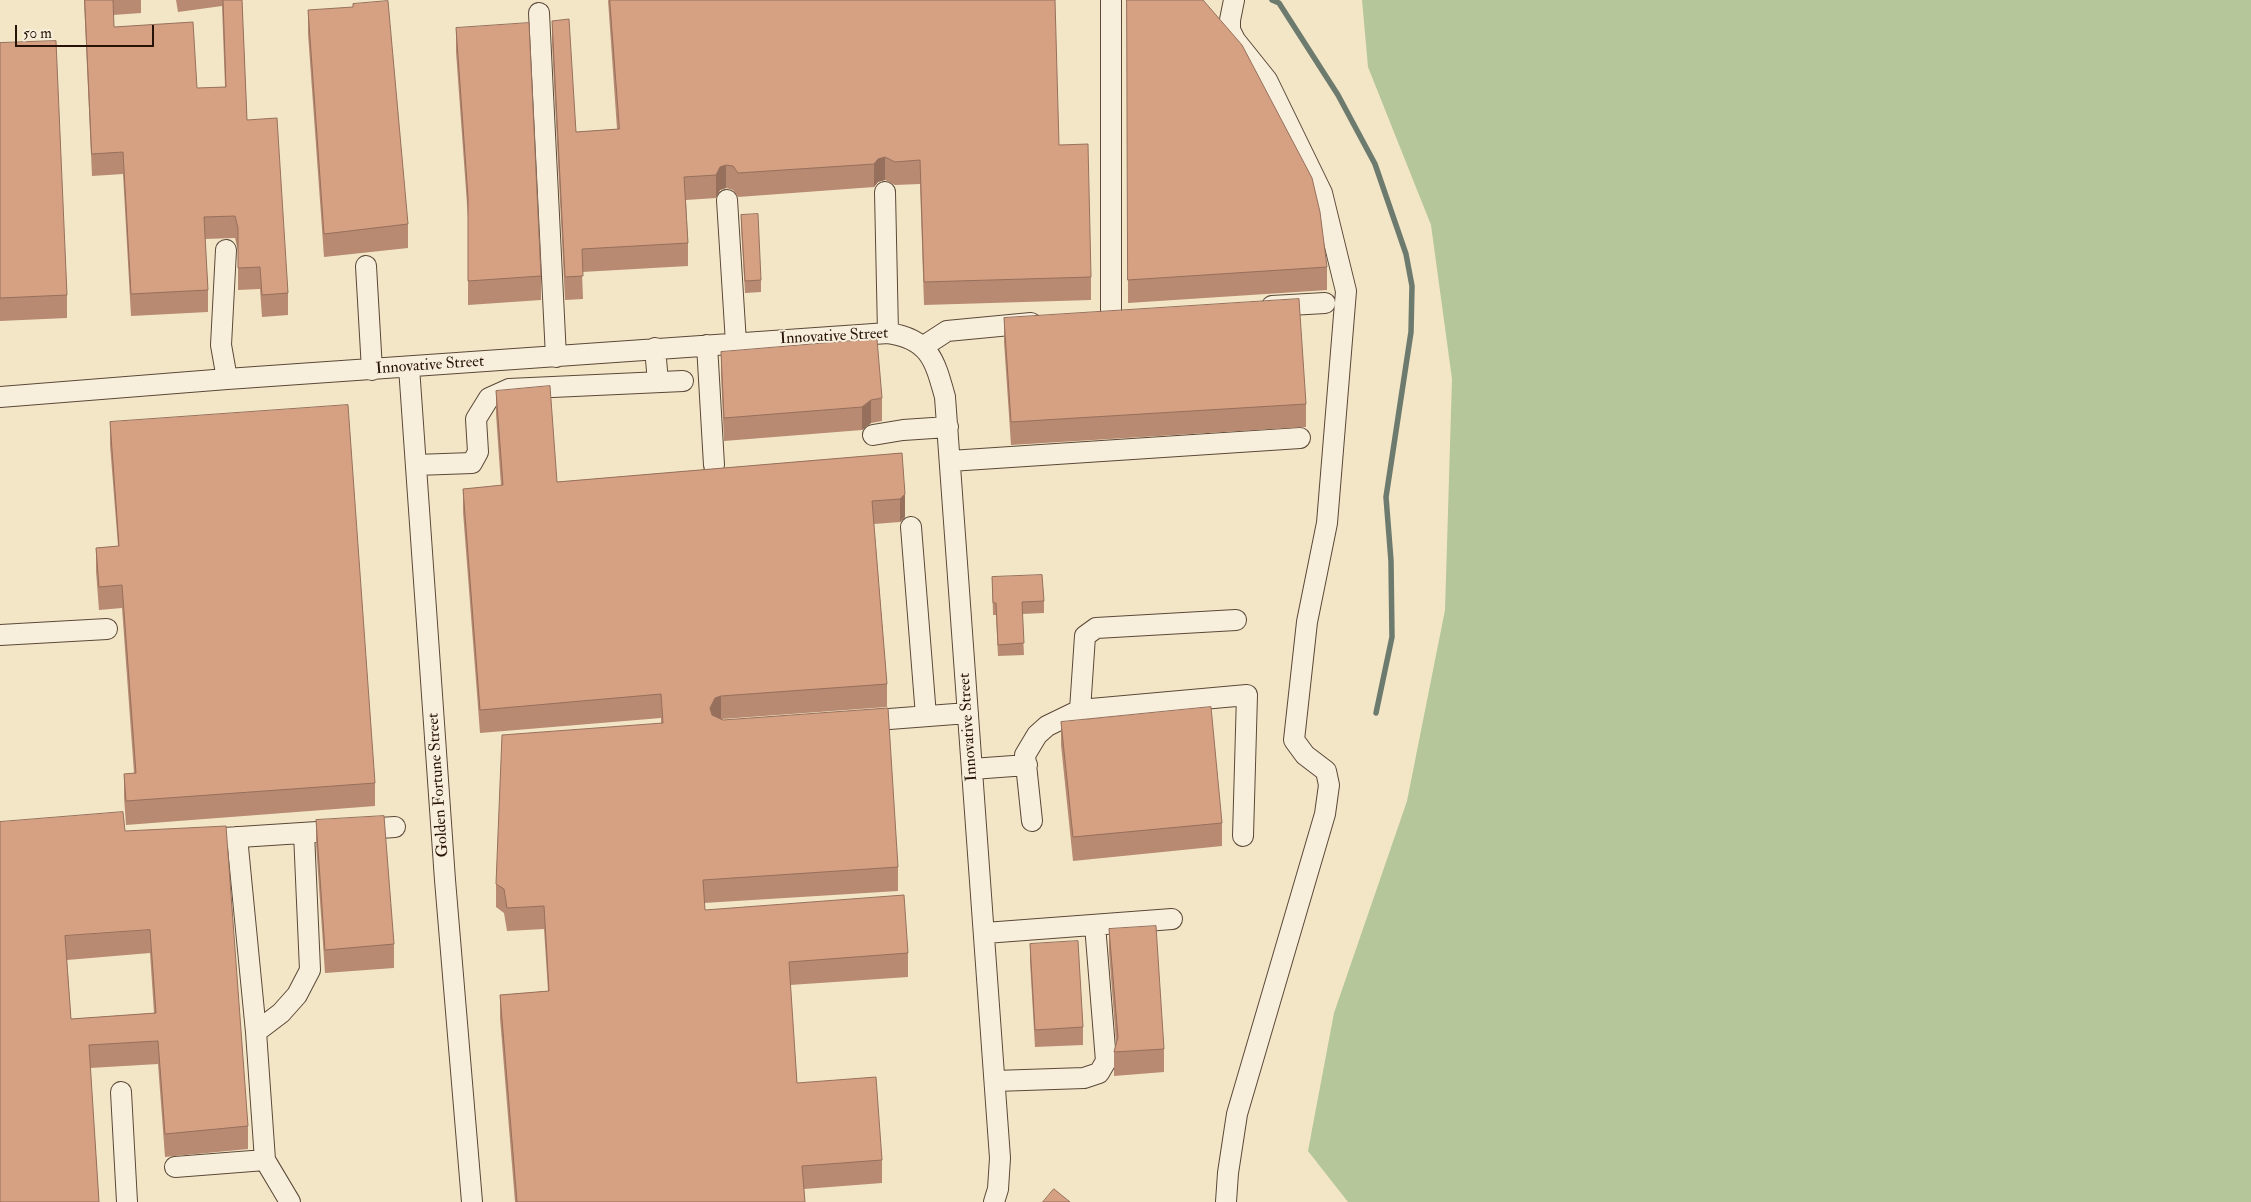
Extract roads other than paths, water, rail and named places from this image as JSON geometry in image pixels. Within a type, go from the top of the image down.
[{"type":"street","points":[[1111,0],[1111,316]]},
{"type":"street","points":[[1226,1202],[1228,1173],[1237,1114],[1325,814],[1330,785],[1326,771],[1305,755],[1294,740],[1307,622],[1327,522],[1346,298],[1322,193],[1267,80],[1235,40],[1230,30],[1234,0]]},
{"type":"street","points":[[539,13],[556,357]]},
{"type":"street","points":[[885,192],[888,332]]},
{"type":"street","points":[[727,200],[736,343]]},
{"type":"street","points":[[226,250],[220,345],[227,379]]},
{"type":"street","points":[[366,266],[372,370]]},
{"type":"street","points":[[1257,307],[1325,303]]},
{"type":"street","points":[[924,346],[947,331],[1053,321]]},
{"type":"street","name":"Innovative Street","points":[[0,397],[888,332],[906,335],[924,346],[938,370],[946,397],[1000,1158],[998,1189],[994,1202]]},
{"type":"street","points":[[707,345],[714,465]]},
{"type":"street","points":[[655,348],[658,382]]},
{"type":"street","name":"Golden Fortune Street","points":[[409,367],[445,870],[472,1202]]},
{"type":"street","points":[[416,465],[472,463],[478,452],[476,419],[490,398],[508,389],[683,381]]},
{"type":"street","points":[[873,435],[903,430],[948,427]]},
{"type":"street","points":[[950,461],[1300,438]]},
{"type":"street","points":[[911,527],[926,716]]},
{"type":"street","points":[[1080,710],[1085,636],[1096,628],[1236,620]]},
{"type":"street","points":[[0,636],[107,628]]},
{"type":"street","points":[[1032,821],[1025,754],[1037,735],[1047,726],[1080,710],[1247,695],[1242,836]]},
{"type":"street","points":[[848,722],[968,713]]},
{"type":"street","points":[[972,768],[1027,765]]},
{"type":"street","points":[[207,839],[394,827]]},
{"type":"street","points":[[256,1032],[281,1013],[297,996],[310,970],[304,833]]},
{"type":"street","points":[[237,837],[256,1032],[265,1160],[290,1202]]},
{"type":"street","points":[[985,933],[1172,919]]},
{"type":"street","points":[[995,1081],[1084,1078],[1099,1073],[1106,1061],[1095,925]]},
{"type":"street","points":[[121,1092],[127,1202]]},
{"type":"street","points":[[175,1166],[265,1160]]},
{"type":"waterway","points":[[1272,0],[1279,3],[1338,95],[1375,164],[1406,254],[1412,286],[1411,332],[1386,497],[1391,561],[1392,637],[1376,713]]}]
